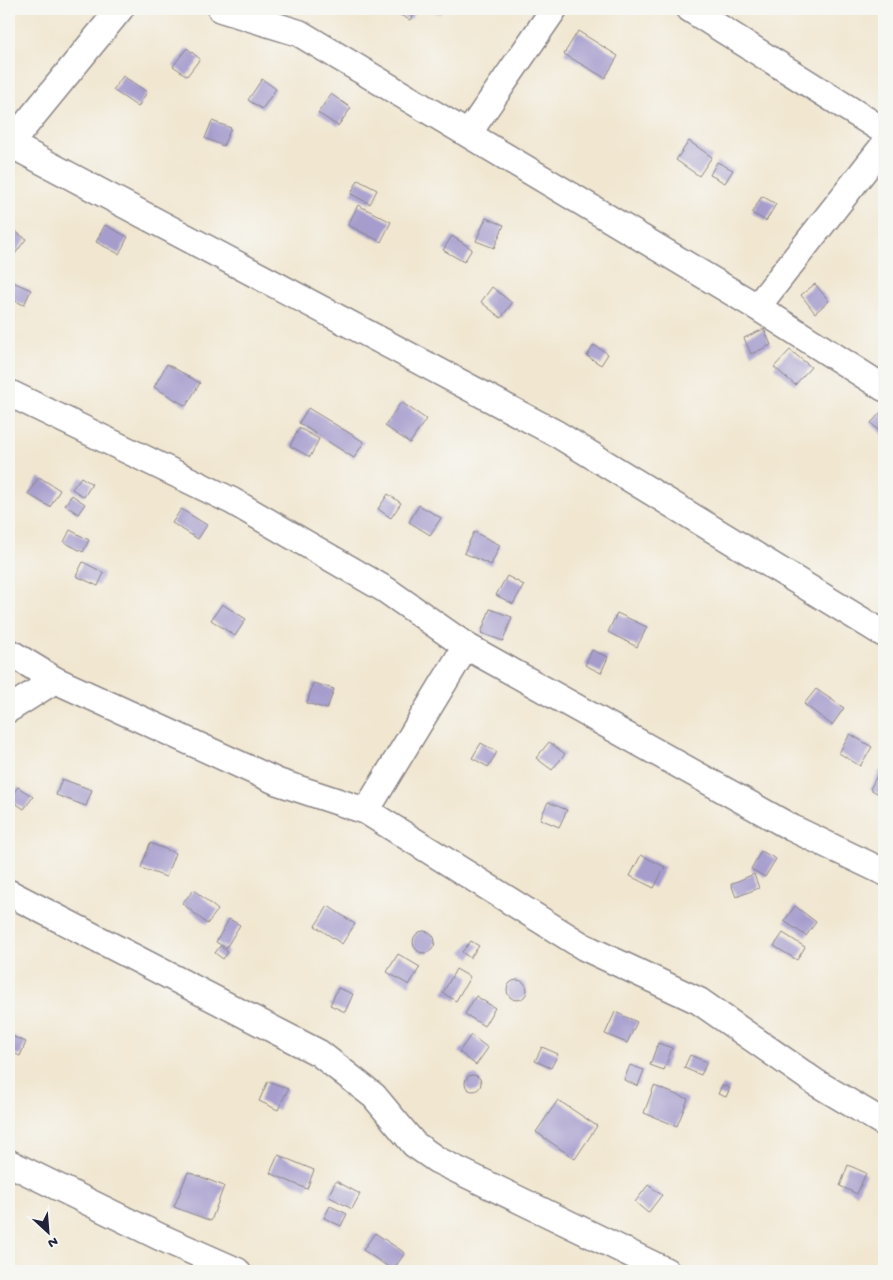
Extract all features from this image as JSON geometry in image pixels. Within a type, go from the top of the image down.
[{"type":"street","points":[[120,9],[9,145],[557,434],[884,634]]},
{"type":"street","points":[[221,9],[299,33],[757,307],[884,388]]},
{"type":"street","points":[[468,134],[554,9]]},
{"type":"street","points":[[690,9],[884,131]]},
{"type":"street","points":[[757,307],[884,145]]},
{"type":"street","points":[[9,393],[232,501],[386,590],[466,646],[792,828],[884,872]]},
{"type":"street","points":[[366,811],[466,646]]},
{"type":"street","points":[[9,652],[55,680],[278,782],[366,811],[584,947],[699,1001],[816,1082],[884,1123]]},
{"type":"street","points":[[9,709],[55,680]]},
{"type":"street","points":[[9,893],[319,1053],[374,1096],[414,1144],[437,1160],[666,1271]]},
{"type":"street","points":[[9,1163],[160,1237],[237,1271]]},
{"type":"building","points":[[388,9],[417,9],[410,20]]},
{"type":"building","points":[[430,9],[443,9],[440,14]]},
{"type":"building","points":[[578,31],[618,56],[605,78],[564,54]]},
{"type":"building","points":[[187,48],[200,59],[187,76],[173,66]]},
{"type":"building","points":[[123,76],[147,92],[138,107],[113,90]]},
{"type":"building","points":[[262,79],[276,89],[262,109],[248,100]]},
{"type":"building","points":[[331,94],[351,108],[338,126],[318,113]]},
{"type":"building","points":[[212,121],[231,128],[223,146],[205,138]]},
{"type":"building","points":[[689,141],[712,157],[699,176],[676,160]]},
{"type":"building","points":[[717,162],[733,170],[725,183],[710,175]]},
{"type":"building","points":[[358,180],[377,190],[370,204],[351,194]]},
{"type":"building","points":[[762,196],[776,204],[766,221],[752,213]]},
{"type":"building","points":[[358,205],[391,222],[381,242],[348,225]]},
{"type":"building","points":[[486,218],[504,225],[494,248],[476,241]]},
{"type":"building","points":[[105,225],[128,237],[119,254],[96,242]]},
{"type":"building","points":[[9,227],[26,239],[15,254],[9,249]]},
{"type":"building","points":[[452,236],[472,249],[464,262],[443,250]]},
{"type":"building","points":[[13,282],[31,290],[24,305],[9,298],[9,291]]},
{"type":"building","points":[[815,284],[829,301],[815,313],[801,295]]},
{"type":"building","points":[[492,287],[512,303],[501,318],[481,302]]},
{"type":"building","points":[[9,310],[14,313],[9,324]]},
{"type":"building","points":[[764,329],[771,345],[751,354],[744,338]]},
{"type":"building","points":[[594,345],[608,354],[601,365],[587,356]]},
{"type":"building","points":[[790,350],[811,367],[795,385],[774,367]]},
{"type":"building","points":[[167,364],[200,383],[186,406],[154,387]]},
{"type":"building","points":[[401,402],[426,419],[410,443],[385,426]]},
{"type":"building","points":[[308,408],[364,442],[354,458],[299,423]]},
{"type":"building","points":[[882,411],[884,413],[884,436],[871,423]]},
{"type":"building","points":[[299,428],[319,439],[310,457],[290,446]]},
{"type":"building","points":[[39,477],[60,490],[50,507],[28,494]]},
{"type":"building","points":[[81,477],[92,484],[84,497],[72,489]]},
{"type":"building","points":[[388,494],[401,503],[391,518],[378,509]]},
{"type":"building","points":[[72,495],[85,504],[78,514],[65,505]]},
{"type":"building","points":[[419,505],[441,518],[430,535],[409,522]]},
{"type":"building","points":[[181,509],[207,525],[198,539],[172,523]]},
{"type":"building","points":[[70,530],[89,540],[83,552],[64,542]]},
{"type":"building","points":[[474,532],[500,545],[491,565],[464,553]]},
{"type":"building","points":[[83,562],[104,573],[98,586],[76,576]]},
{"type":"building","points":[[507,576],[524,585],[513,604],[496,595]]},
{"type":"building","points":[[222,604],[246,619],[235,636],[211,620]]},
{"type":"building","points":[[490,609],[512,617],[503,641],[481,633]]},
{"type":"building","points":[[617,613],[647,627],[637,647],[608,632]]},
{"type":"building","points":[[592,650],[608,657],[601,673],[585,665]]},
{"type":"building","points":[[313,683],[334,689],[327,709],[307,703]]},
{"type":"building","points":[[816,689],[844,708],[832,725],[804,704]]},
{"type":"building","points":[[850,734],[872,747],[860,766],[839,753]]},
{"type":"building","points":[[549,742],[565,754],[552,770],[536,758]]},
{"type":"building","points":[[481,743],[497,752],[488,767],[472,758]]},
{"type":"building","points":[[880,770],[884,773],[884,797],[870,789]]},
{"type":"building","points":[[62,779],[92,790],[86,806],[56,795]]},
{"type":"building","points":[[18,787],[33,797],[24,809],[9,799]]},
{"type":"building","points":[[548,802],[567,810],[559,827],[540,819]]},
{"type":"building","points":[[150,843],[175,853],[166,877],[141,868]]},
{"type":"building","points":[[761,851],[776,859],[765,877],[751,869]]},
{"type":"building","points":[[641,855],[665,867],[654,888],[630,876]]},
{"type":"building","points":[[754,874],[759,888],[736,897],[731,884]]},
{"type":"building","points":[[194,890],[218,910],[207,924],[182,903]]},
{"type":"building","points":[[328,906],[355,924],[342,944],[315,926]]},
{"type":"building","points":[[795,906],[816,922],[806,936],[784,921]]},
{"type":"building","points":[[229,919],[240,925],[226,948],[216,942]]},
{"type":"building","points":[[424,931],[432,934],[435,942],[432,950],[424,953],[416,950],[413,942],[416,934]]},
{"type":"building","points":[[783,933],[805,947],[797,960],[774,946]]},
{"type":"building","points":[[471,941],[479,946],[470,958],[462,952]]},
{"type":"building","points":[[220,946],[228,952],[223,959],[215,953]]},
{"type":"building","points":[[398,954],[420,967],[409,985],[387,972]]},
{"type":"building","points":[[456,969],[470,977],[456,1001],[443,993]]},
{"type":"building","points":[[517,980],[524,983],[527,990],[524,997],[517,1000],[510,997],[507,990],[510,983]]},
{"type":"building","points":[[338,988],[353,994],[345,1012],[330,1005]]},
{"type":"building","points":[[476,996],[495,1008],[484,1026],[465,1014]]},
{"type":"building","points":[[615,1012],[637,1022],[627,1043],[605,1034]]},
{"type":"building","points":[[9,1035],[26,1042],[20,1056],[9,1051]]},
{"type":"building","points":[[471,1035],[488,1048],[476,1065],[459,1052]]},
{"type":"building","points":[[658,1043],[672,1048],[664,1070],[650,1065]]},
{"type":"building","points":[[542,1047],[558,1054],[551,1068],[535,1061]]},
{"type":"building","points":[[690,1055],[707,1062],[701,1075],[684,1068]]},
{"type":"building","points":[[630,1065],[644,1070],[638,1086],[624,1080]]},
{"type":"building","points":[[470,1075],[476,1075],[481,1080],[479,1089],[470,1091],[465,1086],[465,1080]]},
{"type":"building","points":[[268,1081],[288,1089],[278,1110],[259,1101]]},
{"type":"building","points":[[722,1085],[730,1088],[726,1097],[718,1094]]},
{"type":"building","points":[[654,1086],[688,1099],[677,1126],[644,1113]]},
{"type":"building","points":[[558,1100],[597,1126],[575,1159],[536,1132]]},
{"type":"building","points":[[278,1155],[314,1170],[307,1189],[270,1173]]},
{"type":"building","points":[[848,1165],[866,1173],[857,1194],[840,1186]]},
{"type":"building","points":[[188,1172],[224,1186],[211,1221],[174,1207]]},
{"type":"building","points":[[336,1181],[360,1194],[352,1209],[328,1196]]},
{"type":"building","points":[[648,1185],[662,1195],[648,1213],[635,1202]]},
{"type":"building","points":[[330,1206],[347,1214],[341,1226],[324,1218]]},
{"type":"building","points":[[375,1233],[405,1253],[393,1270],[363,1250]]},
{"type":"building","points":[[553,1266],[561,1271],[550,1271]]}]
